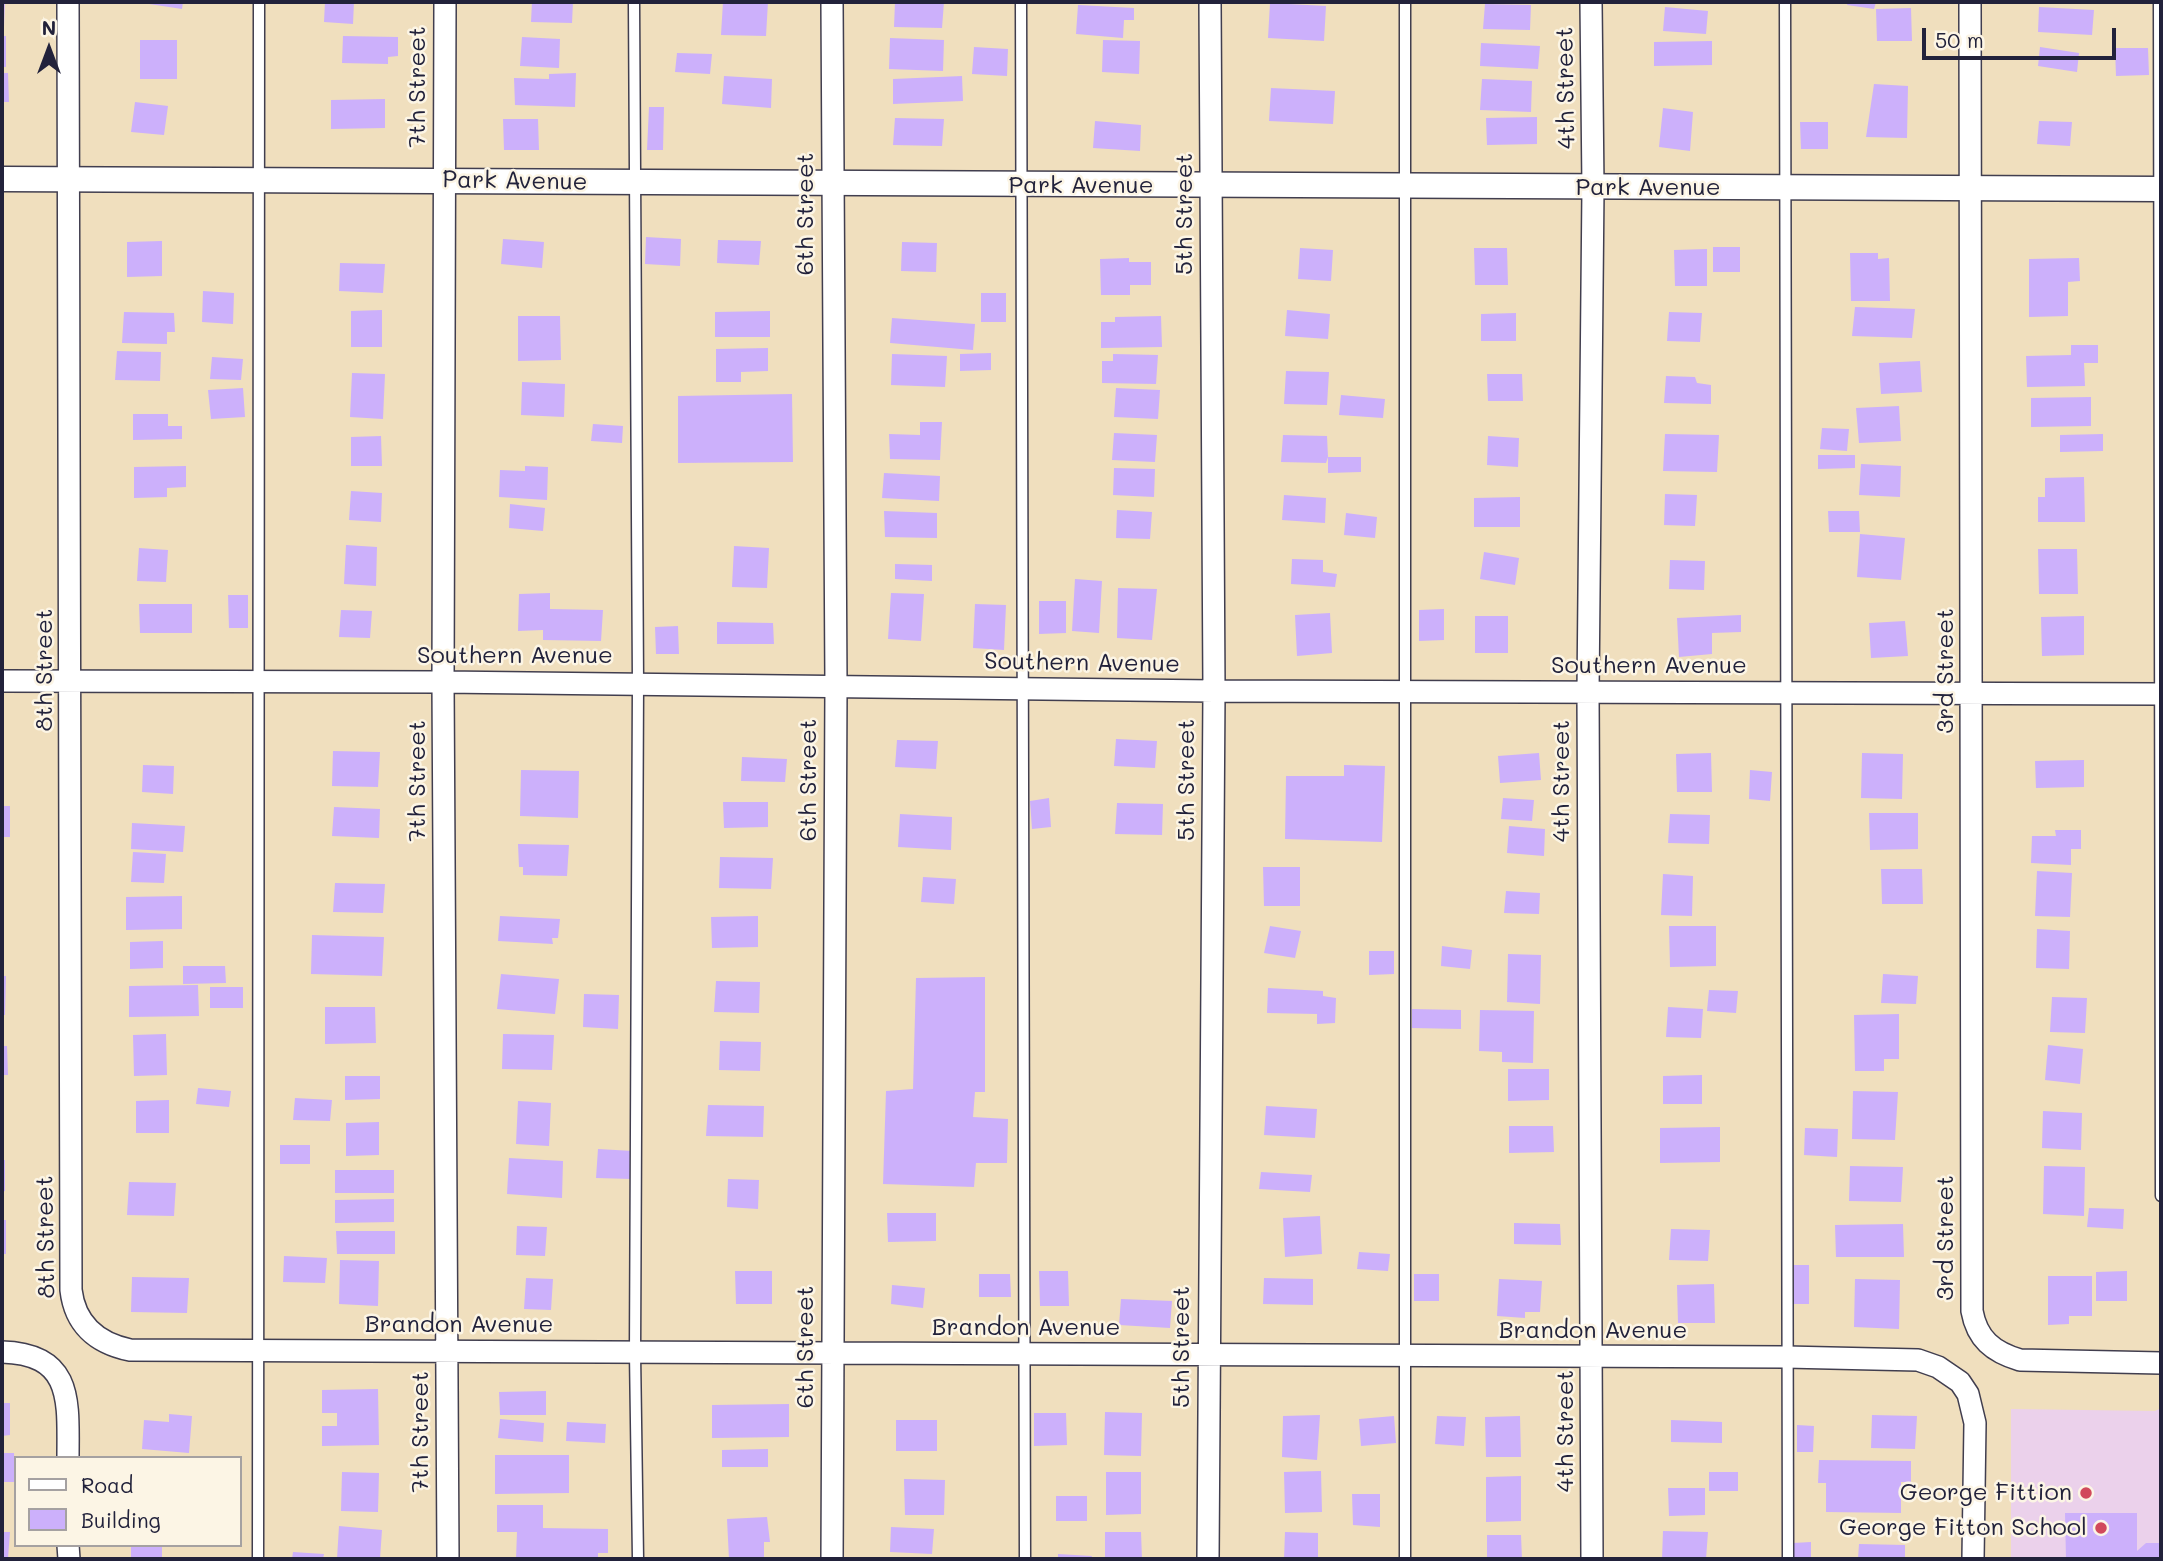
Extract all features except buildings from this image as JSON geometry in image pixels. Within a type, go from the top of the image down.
[{"type":"street","name":"8th Street","points":[[68,2],[71,1290],[78,1319],[90,1332]]},
{"type":"street","name":"7th Street","points":[[445,2],[443,682],[448,1559]]},
{"type":"street","name":"6th Street","points":[[832,2],[836,685],[832,1559]]},
{"type":"street","name":"5th Street","points":[[1208,1559],[1214,691],[1210,2]]},
{"type":"street","name":"4th Street","points":[[1591,2],[1593,188],[1588,692],[1592,1559]]},
{"type":"street","name":"3rd Street","points":[[1970,2],[1973,188],[1972,1311],[1975,1325],[1983,1338],[2001,1354],[2020,1360],[2161,1363]]},
{"type":"street","name":"Park Avenue","points":[[2,179],[444,179],[1212,187],[2161,189]]},
{"type":"street","name":"Southern Avenue","points":[[2,681],[638,683],[1214,691],[2161,694]]},
{"type":"street","name":"Brandon Avenue","points":[[90,1332],[103,1342],[130,1350],[1786,1357],[1918,1360],[1938,1367],[1960,1382],[1968,1395],[1975,1423],[1973,1559]]},
{"type":"street","points":[[2,1352],[26,1355],[47,1363],[66,1393],[68,1456]]},
{"type":"lane","points":[[258,1559],[259,2]]},
{"type":"lane","points":[[634,2],[638,683],[635,1353],[638,1559]]},
{"type":"lane","points":[[1021,2],[1020,688],[1025,1559]]},
{"type":"lane","points":[[1405,2],[1405,1559]]},
{"type":"lane","points":[[1785,2],[1784,692],[1788,1559]]},
{"type":"lane","points":[[2160,2],[2161,1196]]},
{"type":"shaded area","name":"George Fittion","points":[[2161,1408],[2161,1559],[2011,1559],[2011,1409],[2155,1411]]},
{"type":"place","name":"George Fittion","points":[[2086,1493]]},
{"type":"place","name":"George Fitton School","points":[[2101,1528]]}]
